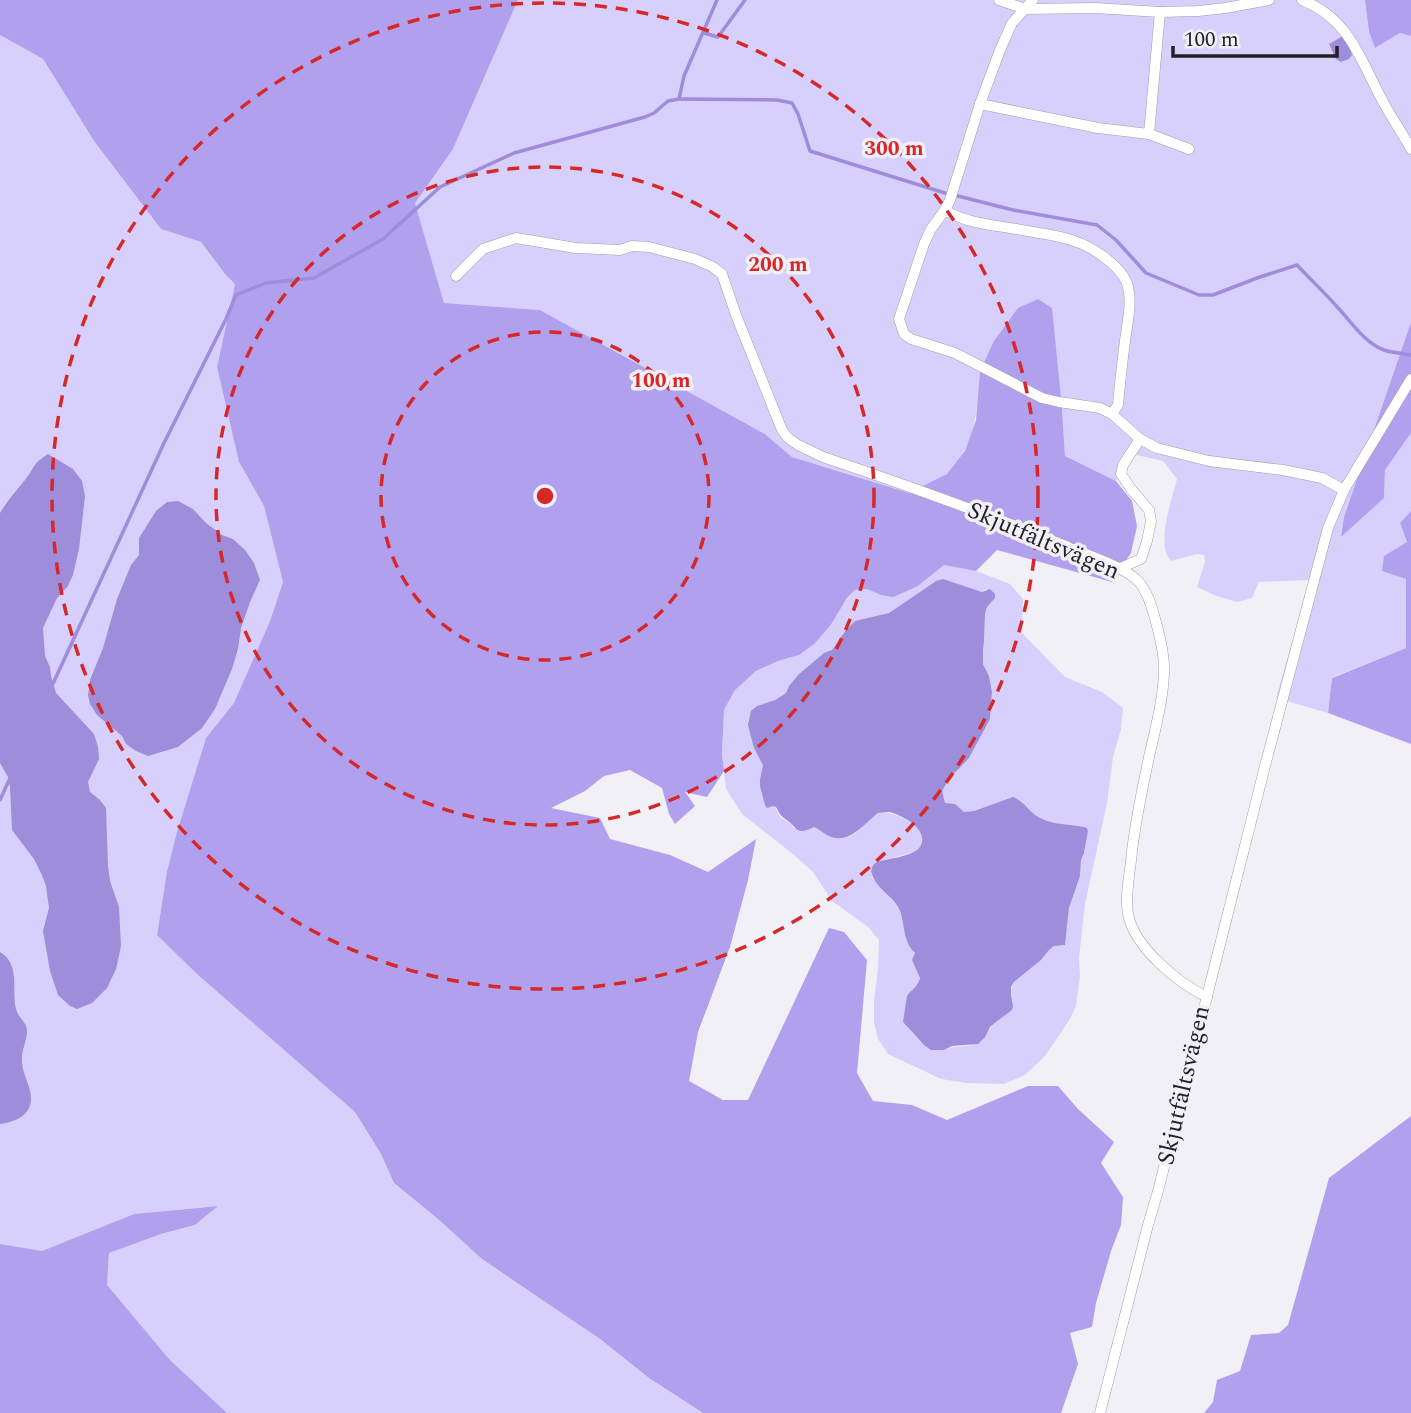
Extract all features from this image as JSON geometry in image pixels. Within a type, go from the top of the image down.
[{"type":"street","points":[[999,0],[1025,9],[1096,8],[1160,12],[1198,11],[1269,0]]},
{"type":"street","points":[[1033,0],[1012,23],[980,104],[950,200],[924,244],[899,319],[904,334],[955,353],[1042,398],[1100,408],[1112,414],[1140,439],[1157,448],[1209,461],[1283,470],[1322,478],[1345,490]]},
{"type":"street","points":[[1303,0],[1330,15],[1344,30],[1361,55],[1381,99],[1411,149]]},
{"type":"street","points":[[1149,134],[1160,12]]},
{"type":"street","points":[[980,104],[1098,128],[1149,134],[1189,149]]},
{"type":"street","points":[[944,210],[986,224],[1074,241],[1099,253],[1122,275],[1127,283],[1130,305],[1118,405],[1112,414]]},
{"type":"street","name":"Skjutfältsvägen","points":[[456,276],[483,250],[516,238],[576,248],[620,250],[632,246],[649,247],[695,259],[713,267],[722,274],[782,430],[798,446],[992,516],[1118,569],[1138,582],[1149,599],[1163,653],[1164,673],[1132,849],[1127,895],[1129,916],[1147,951],[1194,991],[1207,997],[1100,1413]]},
{"type":"street","points":[[1207,997],[1328,528],[1345,490],[1411,379]]},
{"type":"street","points":[[1118,569],[1141,559],[1152,521],[1149,510],[1121,474],[1123,465],[1140,439]]},
{"type":"shaded area","points":[[0,0],[518,0],[453,149],[415,203],[444,303],[540,310],[765,434],[792,457],[909,493],[947,474],[965,451],[976,420],[980,371],[994,341],[1018,308],[1038,299],[1052,308],[1065,456],[1116,481],[1132,501],[1137,526],[1131,553],[1112,582],[997,550],[976,571],[944,565],[918,586],[893,597],[867,589],[855,590],[814,644],[799,655],[756,671],[735,690],[724,710],[724,771],[707,797],[685,792],[695,806],[675,824],[669,814],[662,788],[630,770],[604,776],[585,791],[551,808],[600,818],[610,839],[670,855],[708,872],[756,839],[730,947],[698,1032],[689,1081],[723,1100],[748,1100],[829,928],[844,932],[867,960],[857,1073],[873,1101],[912,1105],[947,1120],[1028,1086],[1058,1086],[1078,1109],[1114,1142],[1101,1163],[1123,1197],[1121,1225],[1096,1303],[1092,1327],[1070,1333],[1078,1364],[1061,1413],[703,1413],[649,1378],[600,1339],[482,1259],[394,1183],[381,1154],[355,1112],[198,975],[157,935],[167,871],[206,738],[234,703],[270,621],[283,582],[264,506],[239,462],[217,367],[235,284],[201,242],[161,229],[94,141],[43,59],[0,35]]},
{"type":"shaded area","points":[[518,0],[1365,0],[1369,32],[1375,48],[1400,33],[1411,36],[1411,322],[1344,517],[1341,536],[1384,498],[1385,470],[1411,433],[1411,511],[1400,523],[1407,542],[1382,571],[1406,579],[1406,648],[1332,677],[1328,713],[1276,698],[1310,580],[1259,582],[1252,598],[1237,602],[1197,587],[1205,562],[1204,555],[1197,554],[1171,561],[1166,553],[1166,521],[1177,479],[1163,461],[1132,454],[1116,481],[1065,456],[1056,357],[980,371],[974,425],[965,450],[948,473],[909,493],[792,457],[765,434],[540,310],[444,303],[415,203],[453,149]]},
{"type":"shaded area","points":[[1365,0],[1411,0],[1411,36],[1400,33],[1375,48],[1369,32]]},
{"type":"shaded area","points":[[0,35],[43,59],[94,141],[161,229],[201,242],[235,284],[217,367],[239,462],[264,506],[283,582],[270,621],[234,704],[206,738],[167,871],[157,935],[198,975],[355,1112],[381,1154],[394,1183],[482,1259],[600,1339],[649,1378],[703,1413],[227,1413],[169,1359],[107,1286],[109,1253],[195,1225],[217,1206],[134,1214],[42,1251],[0,1244]]},
{"type":"shaded area","points":[[1343,36],[1352,55],[1341,62],[1336,59],[1329,44]]},
{"type":"shaded area","points":[[1411,322],[1411,433],[1385,470],[1384,498],[1341,537],[1344,517]]},
{"type":"shaded area","points":[[48,454],[73,469],[82,481],[85,496],[73,575],[68,586],[57,598],[43,628],[45,656],[56,693],[94,734],[98,747],[99,759],[88,782],[90,792],[106,808],[108,866],[119,907],[121,946],[116,969],[107,988],[92,1003],[77,1009],[58,995],[50,971],[43,931],[49,908],[46,886],[34,859],[12,830],[10,787],[0,763],[0,513],[37,463]]},
{"type":"shaded area","points":[[178,501],[193,509],[206,523],[222,535],[233,539],[245,550],[254,563],[260,580],[241,628],[232,669],[215,709],[202,728],[178,747],[148,756],[126,744],[122,736],[97,715],[88,695],[90,680],[103,648],[117,599],[131,565],[139,555],[139,538],[156,511],[167,502]]},
{"type":"shaded area","points":[[1411,511],[1411,744],[1328,713],[1332,678],[1406,648],[1406,579],[1382,571],[1384,556],[1407,542],[1400,523]]},
{"type":"shaded area","points":[[944,565],[976,571],[1010,584],[1023,599],[1022,633],[1065,677],[1102,692],[1123,708],[1107,803],[1085,904],[1076,1006],[1045,1056],[1025,1075],[1004,1084],[941,1079],[888,1054],[878,1039],[874,1022],[879,940],[868,927],[832,901],[813,872],[742,814],[726,789],[722,754],[724,710],[735,690],[756,671],[799,655],[855,590],[867,589],[881,595],[918,586]],"holes":[[[936,581],[982,592],[987,589],[995,598],[985,614],[983,651],[983,664],[992,692],[990,719],[969,758],[941,791],[945,803],[964,812],[1013,798],[1040,818],[1085,827],[1088,831],[1080,876],[1069,908],[1065,945],[1054,946],[1014,982],[1011,994],[1013,1006],[980,1040],[972,1045],[944,1050],[924,1045],[907,1025],[907,999],[919,982],[918,965],[898,909],[872,876],[890,859],[919,848],[921,832],[905,819],[883,813],[878,813],[856,833],[847,837],[829,836],[814,827],[793,828],[780,817],[760,779],[763,765],[757,706],[786,693],[799,674],[824,653],[832,650],[846,630],[889,613]]]},
{"type":"shaded area","points":[[943,579],[982,592],[990,589],[995,594],[985,614],[983,651],[983,664],[992,692],[990,719],[969,758],[949,779],[942,791],[945,803],[955,804],[964,812],[1013,797],[1040,818],[1084,827],[1088,831],[1080,876],[1069,908],[1065,945],[1054,946],[1014,982],[1011,987],[1012,1010],[990,1027],[978,1044],[931,1050],[903,1022],[907,996],[920,978],[912,960],[915,953],[906,939],[897,905],[873,878],[871,871],[877,862],[916,851],[922,842],[919,830],[908,820],[889,812],[878,813],[856,832],[843,838],[829,836],[814,827],[799,830],[782,816],[776,807],[767,808],[765,805],[760,786],[763,765],[754,748],[748,725],[751,711],[786,693],[799,674],[824,653],[832,650],[855,621],[889,613]]},
{"type":"shaded area","points":[[0,952],[11,965],[15,1006],[27,1028],[22,1063],[31,1098],[28,1110],[22,1116],[0,1124]]},
{"type":"shaded area","points":[[1411,1116],[1411,1413],[1204,1413],[1213,1402],[1217,1380],[1240,1371],[1251,1335],[1279,1333],[1288,1325],[1329,1178]]},
{"type":"shaded area","points":[[218,1206],[195,1225],[109,1253],[107,1285],[169,1359],[227,1413],[0,1413],[0,1244],[42,1251],[134,1214]]},
{"type":"waterway","points":[[51,688],[164,443],[236,295],[266,283],[314,278],[383,239],[440,187],[514,153],[645,117],[668,101],[679,99],[684,76],[717,0]]},
{"type":"waterway","points":[[704,33],[718,37],[745,0]]},
{"type":"waterway","points":[[680,99],[777,100],[792,103],[810,151],[945,193]]},
{"type":"waterway","points":[[958,196],[1013,210],[1097,225],[1116,240],[1146,273],[1199,295],[1213,295],[1297,265],[1371,343],[1387,351],[1411,355]]},
{"type":"waterway","points":[[0,800],[10,778]]}]
